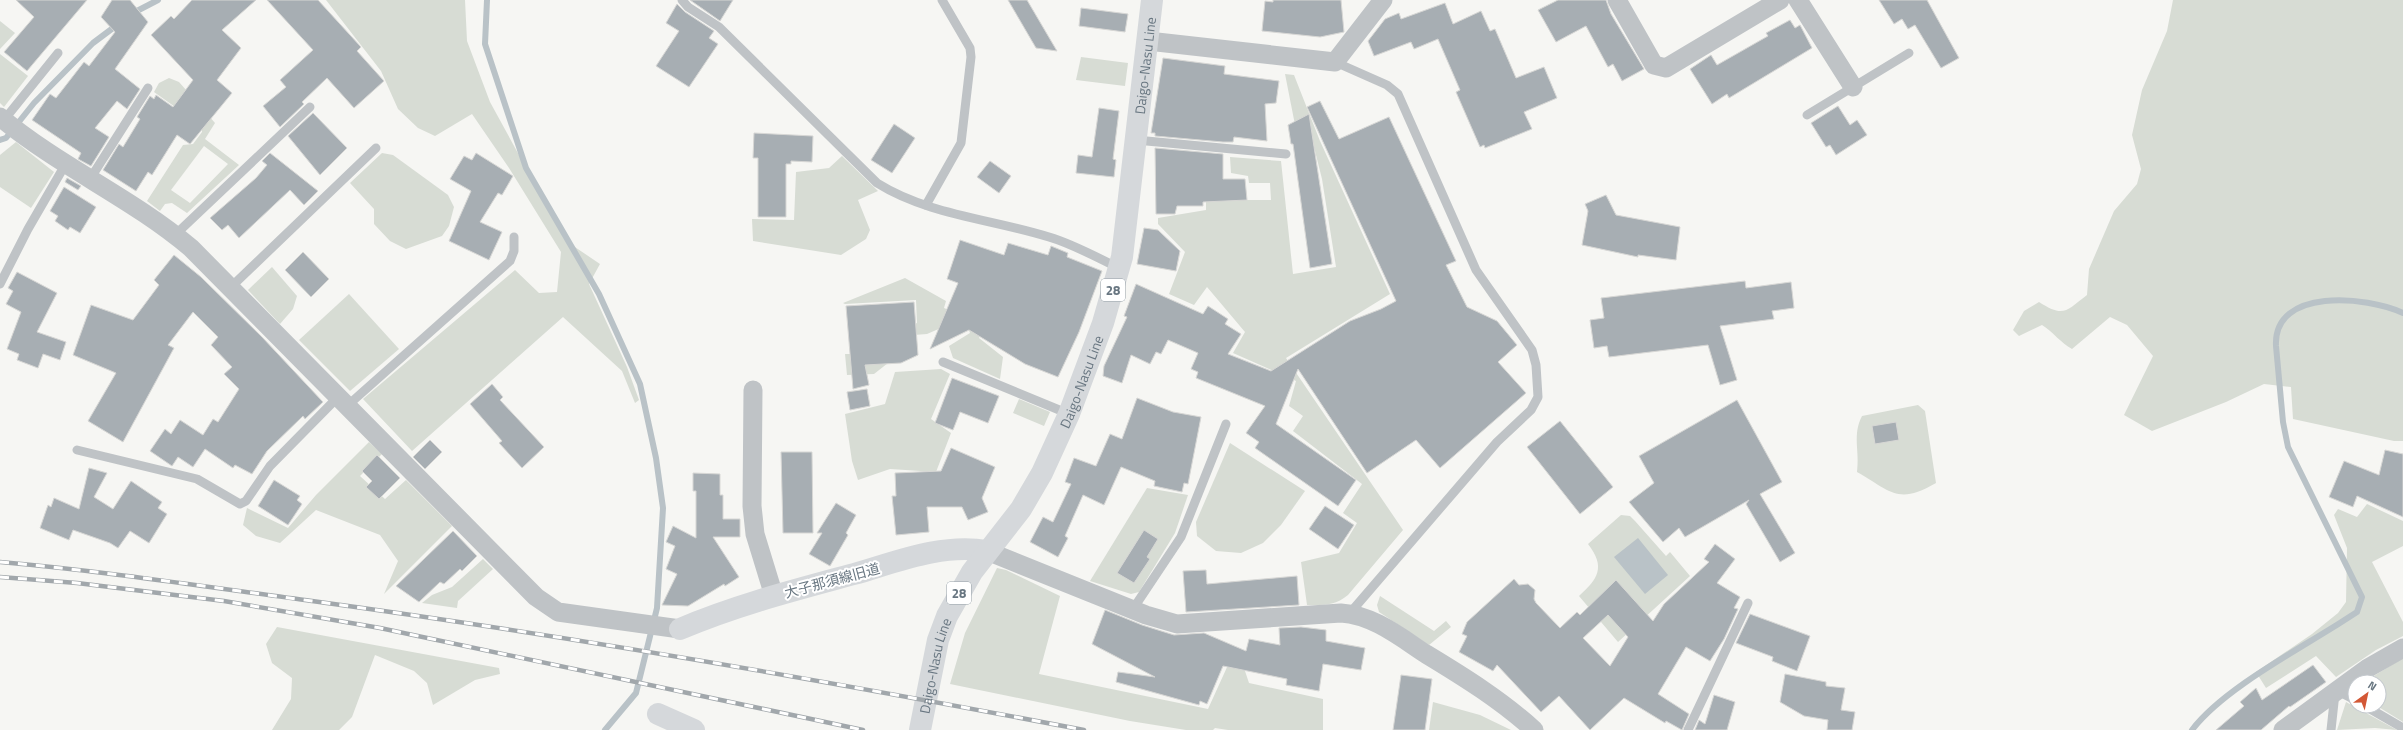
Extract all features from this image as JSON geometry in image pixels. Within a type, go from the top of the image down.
[{"type":"main road","name":"Daigo-Nasu Line","points":[[920,730],[938,640],[947,616],[958,594],[987,551],[1032,491],[1069,414],[1103,323],[1119,268],[1136,140],[1152,0]]},
{"type":"main road","name":"大子那須線旧道","points":[[674,628],[774,596],[935,552],[972,548],[987,551]]},
{"type":"main road","points":[[658,714],[694,730]]},
{"type":"street","points":[[1148,41],[1335,62],[1383,0]]},
{"type":"street","points":[[1617,0],[1654,65],[1666,68],[1780,0]]},
{"type":"street","points":[[1798,0],[1852,87]]},
{"type":"street","points":[[2,118],[65,165],[123,199],[175,235],[231,287],[536,598],[558,612],[674,628]]},
{"type":"street","points":[[753,390],[752,513],[755,534],[774,596]]},
{"type":"street","points":[[987,551],[1133,609],[1178,624],[1350,613],[1381,626],[1494,696],[1534,730]]},
{"type":"street","points":[[2283,730],[2368,668],[2403,648]]},
{"type":"lane","points":[[682,0],[688,7],[720,27],[877,183],[891,192],[926,205],[1050,237],[1119,268]]},
{"type":"lane","points":[[926,205],[962,143],[970,57],[970,48],[942,0]]},
{"type":"lane","points":[[2,118],[58,53]]},
{"type":"lane","points":[[1807,115],[1909,53]]},
{"type":"lane","points":[[1335,62],[1387,85],[1398,94],[1476,270],[1532,350],[1536,364],[1538,397],[1531,410],[1497,442],[1350,613]]},
{"type":"lane","points":[[90,179],[148,88]]},
{"type":"lane","points":[[175,235],[310,107]]},
{"type":"lane","points":[[1136,140],[1286,154]]},
{"type":"lane","points":[[231,287],[376,148]]},
{"type":"lane","points":[[0,284],[28,229],[65,165]]},
{"type":"lane","points":[[77,450],[197,479],[240,504],[246,501],[270,466],[343,402],[510,261],[514,251],[514,237]]},
{"type":"lane","points":[[943,362],[1069,414]]},
{"type":"lane","points":[[1133,609],[1181,536],[1226,424]]},
{"type":"lane","points":[[1688,730],[1748,603]]},
{"type":"lane","points":[[2331,730],[2337,692],[2347,696]]},
{"type":"lane","points":[[2379,714],[2403,728]]},
{"type":"shaded area","points":[[326,0],[465,0],[467,41],[490,102],[566,241],[600,264],[589,284],[627,367],[639,400],[635,403],[622,371],[563,317],[412,451],[363,399],[515,270],[539,293],[557,292],[561,252],[509,168],[472,114],[435,136],[418,128],[398,109],[381,71]]},
{"type":"shaded area","points":[[2173,0],[2403,0],[2403,441],[2394,441],[2293,419],[2291,387],[2264,384],[2226,402],[2152,431],[2124,415],[2153,356],[2127,325],[2110,317],[2072,349],[2042,325],[2019,336],[2013,330],[2024,311],[2039,302],[2054,310],[2060,311],[2069,308],[2087,295],[2089,269],[2114,211],[2137,184],[2141,169],[2132,135],[2142,90],[2167,31]]},
{"type":"shaded area","points":[[0,21],[15,33],[0,49]]},
{"type":"shaded area","points":[[0,54],[28,76],[4,107],[0,103]]},
{"type":"shaded area","points":[[1081,57],[1128,63],[1125,86],[1076,80]]},
{"type":"shaded area","points":[[1285,74],[1294,75],[1320,141],[1390,294],[1286,358],[1403,530],[1348,595],[1334,603],[1324,605],[1307,605],[1301,562],[1339,553],[1357,523],[1343,513],[1362,484],[1293,431],[1303,416],[1289,406],[1296,381],[1233,353],[1245,332],[1207,287],[1194,305],[1169,294],[1185,252],[1158,224],[1158,218],[1206,210],[1206,200],[1271,200],[1270,183],[1249,183],[1248,176],[1231,173],[1230,157],[1281,161],[1293,274],[1336,267],[1322,179],[1311,135],[1297,135]]},
{"type":"shaded area","points":[[169,78],[179,82],[215,123],[205,139],[239,165],[187,213],[172,203],[165,204],[160,211],[147,201],[183,145],[193,144],[202,132],[202,126],[154,92],[159,83]],"holes":[[[204,146],[228,164],[190,203],[171,190]]]},
{"type":"shaded area","points":[[16,142],[54,172],[31,208],[0,187],[0,155]]},
{"type":"shaded area","points":[[382,153],[393,155],[448,195],[454,207],[449,226],[442,236],[406,249],[390,241],[374,224],[374,209],[350,183]]},
{"type":"shaded area","points":[[842,156],[878,191],[858,200],[870,230],[866,239],[841,255],[753,241],[752,219],[794,220],[796,172],[829,168]]},
{"type":"shaded area","points":[[272,267],[297,296],[293,309],[280,324],[248,290]]},
{"type":"shaded area","points":[[905,278],[946,301],[944,308],[961,315],[995,310],[979,338],[1003,357],[1000,379],[953,358],[949,346],[970,333],[964,318],[927,334],[914,335],[911,326],[917,323],[916,300],[843,303]]},
{"type":"shaded area","points":[[349,294],[399,349],[350,391],[299,340]]},
{"type":"shaded area","points":[[845,354],[874,354],[888,363],[874,374],[847,375]]},
{"type":"shaded area","points":[[941,369],[950,374],[931,419],[951,433],[936,472],[890,469],[858,480],[852,461],[845,414],[885,404],[895,372]]},
{"type":"shaded area","points":[[1019,399],[1050,412],[1044,426],[1013,413]]},
{"type":"shaded area","points":[[1918,405],[1925,411],[1936,483],[1923,490],[1913,493],[1895,493],[1887,490],[1857,472],[1857,430],[1862,416]]},
{"type":"shaded area","points":[[369,442],[382,454],[360,476],[385,499],[406,480],[452,526],[384,594],[398,561],[380,535],[316,510],[280,543],[256,536],[243,525],[247,508],[288,528],[316,495]]},
{"type":"shaded area","points":[[1230,443],[1305,491],[1281,525],[1263,543],[1241,553],[1216,551],[1197,536],[1196,522]]},
{"type":"shaded area","points":[[1147,488],[1188,495],[1175,533],[1139,592],[1131,594],[1090,581]]},
{"type":"shaded area","points":[[2367,504],[2403,521],[2403,546],[2372,562],[2403,622],[2403,636],[2376,650],[2336,677],[2316,656],[2266,688],[2256,672],[2312,634],[2338,613],[2346,602],[2347,548],[2334,515],[2338,509],[2357,517]]},
{"type":"shaded area","points":[[1621,515],[1630,516],[1666,556],[1670,552],[1690,576],[1618,642],[1579,596],[1591,584],[1597,572],[1597,559],[1588,544]]},
{"type":"shaded area","points":[[1638,538],[1668,575],[1645,594],[1614,557]]},
{"type":"shaded area","points":[[483,559],[493,569],[458,601],[457,608],[422,603],[432,595],[452,587]]},
{"type":"shaded area","points":[[997,568],[1006,570],[1060,596],[1039,674],[1208,709],[1233,654],[1243,665],[1249,683],[1323,699],[1323,730],[1228,730],[1215,728],[1213,730],[1186,730],[1130,721],[950,684],[965,633]]},
{"type":"shaded area","points":[[1380,596],[1434,631],[1446,621],[1451,627],[1429,645],[1379,612],[1377,605]]},
{"type":"shaded area","points":[[277,627],[499,668],[500,674],[475,680],[433,705],[427,683],[414,671],[375,655],[352,717],[339,730],[272,730],[291,699],[292,678],[272,663],[266,644]]},
{"type":"shaded area","points":[[2403,658],[2403,722],[2387,712],[2387,674],[2377,674]]},
{"type":"shaded area","points":[[1433,702],[1480,715],[1511,730],[1429,730]]},
{"type":"shaded area","points":[[2346,702],[2347,714],[2368,714],[2397,730],[2375,728],[2337,730]]},
{"type":"building","points":[[16,0],[87,0],[27,71],[4,52],[34,17]]},
{"type":"building","points":[[112,0],[130,0],[148,22],[115,69],[140,89],[127,109],[117,101],[95,128],[109,137],[91,166],[78,159],[81,153],[32,120],[50,94],[56,98],[84,62],[89,66],[115,32],[101,17]]},
{"type":"building","points":[[192,0],[256,0],[222,30],[241,48],[217,80],[232,93],[190,144],[177,135],[152,175],[148,172],[136,191],[103,170],[119,144],[123,147],[140,119],[137,117],[150,96],[154,99],[156,95],[173,107],[193,80],[151,35],[171,16],[174,19]]},
{"type":"building","points":[[267,0],[318,0],[361,47],[357,51],[384,81],[354,108],[327,78],[302,102],[304,104],[280,127],[263,106],[286,87],[280,80],[313,50]]},
{"type":"building","points":[[690,0],[733,0],[720,21]]},
{"type":"building","points":[[1008,0],[1027,0],[1057,51],[1036,48]]},
{"type":"building","points":[[1273,0],[1341,0],[1344,32],[1320,37],[1262,31],[1265,1],[1273,2]]},
{"type":"building","points":[[1558,0],[1606,0],[1611,14],[1644,69],[1622,81],[1613,64],[1608,67],[1586,26],[1556,42],[1538,10]]},
{"type":"building","points":[[1879,0],[1927,0],[1959,58],[1941,68],[1915,25],[1908,29],[1902,19],[1894,24]]},
{"type":"building","points":[[1445,3],[1453,24],[1481,11],[1490,31],[1495,29],[1516,78],[1544,67],[1557,98],[1524,112],[1532,129],[1485,148],[1484,145],[1480,147],[1456,92],[1460,90],[1438,39],[1414,49],[1411,42],[1374,56],[1368,41],[1385,19],[1399,13],[1401,19]]},
{"type":"building","points":[[677,4],[685,12],[714,31],[709,38],[718,44],[689,87],[656,66],[679,31],[666,23]]},
{"type":"building","points":[[1081,8],[1128,14],[1125,32],[1079,26]]},
{"type":"building","points":[[1790,20],[1795,28],[1800,25],[1812,48],[1729,98],[1727,94],[1712,104],[1690,69],[1711,55],[1717,65],[1768,36],[1766,33]]},
{"type":"building","points":[[1163,58],[1225,66],[1224,74],[1279,81],[1276,103],[1265,104],[1267,141],[1234,137],[1233,142],[1223,142],[1155,136],[1155,133],[1151,133]]},
{"type":"building","points":[[1320,101],[1339,139],[1389,117],[1456,261],[1446,265],[1467,307],[1497,321],[1517,345],[1498,362],[1526,393],[1440,468],[1416,440],[1367,473],[1298,369],[1276,424],[1356,480],[1338,506],[1255,448],[1259,442],[1246,433],[1265,406],[1196,378],[1198,372],[1191,369],[1198,353],[1168,340],[1161,354],[1156,352],[1150,364],[1131,355],[1122,383],[1103,376],[1104,366],[1127,317],[1124,316],[1136,284],[1203,314],[1208,306],[1228,319],[1225,324],[1241,334],[1228,354],[1271,371],[1350,321],[1381,309],[1396,301],[1307,107]]},
{"type":"building","points":[[1838,106],[1850,125],[1857,120],[1867,135],[1836,155],[1830,145],[1826,147],[1811,123]]},
{"type":"building","points":[[1099,108],[1119,111],[1113,159],[1116,160],[1114,177],[1076,173],[1078,155],[1092,157]]},
{"type":"building","points":[[313,113],[347,148],[320,175],[288,136]]},
{"type":"building","points":[[1309,114],[1332,264],[1310,268],[1293,144],[1291,144],[1288,125]]},
{"type":"building","points":[[894,124],[915,138],[892,173],[871,160]]},
{"type":"building","points":[[754,133],[813,136],[812,162],[791,161],[791,164],[786,164],[786,217],[758,217],[758,158],[753,158]]},
{"type":"building","points":[[1155,148],[1223,154],[1223,179],[1245,179],[1247,200],[1203,202],[1203,206],[1177,206],[1175,214],[1156,214]]},
{"type":"building","points":[[270,153],[318,191],[304,205],[290,190],[239,238],[228,225],[222,230],[210,218],[256,178],[267,165],[262,161]]},
{"type":"building","points":[[476,153],[513,176],[502,195],[498,193],[480,222],[502,232],[489,260],[449,241],[471,191],[450,179],[464,156],[472,160]]},
{"type":"building","points":[[990,161],[1011,176],[999,193],[977,177]]},
{"type":"building","points":[[67,178],[81,186],[78,190],[65,182]]},
{"type":"building","points":[[64,187],[96,207],[80,233],[70,227],[68,230],[55,221],[58,216],[50,211]]},
{"type":"building","points":[[1606,195],[1616,215],[1680,227],[1676,260],[1638,255],[1638,257],[1582,245],[1588,211],[1585,204]]},
{"type":"building","points":[[1144,228],[1158,230],[1180,251],[1176,271],[1137,264]]},
{"type":"building","points":[[960,240],[1004,255],[1008,243],[1048,255],[1051,246],[1068,253],[1067,257],[1102,271],[1079,332],[1058,377],[1025,364],[969,330],[930,349],[958,283],[947,279]]},
{"type":"building","points":[[303,252],[329,279],[311,297],[285,270]]},
{"type":"building","points":[[174,255],[201,277],[262,337],[323,402],[305,419],[303,416],[267,451],[252,474],[235,465],[233,468],[205,449],[193,467],[178,457],[172,466],[150,451],[165,429],[171,434],[180,420],[203,435],[213,419],[218,422],[239,389],[224,374],[232,367],[211,345],[218,337],[193,312],[168,345],[174,348],[123,442],[88,421],[116,373],[73,355],[91,305],[133,320],[159,285],[154,280]]},
{"type":"building","points":[[17,272],[57,293],[37,332],[66,342],[60,360],[43,354],[38,368],[17,360],[19,354],[7,349],[21,312],[6,304],[13,291],[8,288]]},
{"type":"building","points":[[1745,281],[1746,288],[1791,282],[1794,308],[1772,311],[1774,319],[1720,326],[1737,380],[1720,385],[1708,345],[1609,357],[1607,346],[1594,348],[1590,320],[1604,318],[1601,298]]},
{"type":"building","points":[[914,302],[918,355],[901,363],[865,365],[869,385],[853,389],[846,306]]},
{"type":"building","points":[[952,378],[999,396],[988,423],[960,412],[953,430],[935,423]]},
{"type":"building","points":[[492,384],[503,397],[500,400],[544,447],[522,468],[499,443],[502,441],[470,404]]},
{"type":"building","points":[[867,389],[870,406],[850,410],[847,392]]},
{"type":"building","points":[[1137,398],[1173,412],[1201,417],[1188,484],[1184,483],[1182,492],[1154,486],[1155,481],[1121,467],[1104,505],[1083,495],[1065,536],[1068,538],[1058,557],[1030,542],[1043,517],[1053,522],[1071,484],[1065,482],[1074,458],[1096,466],[1110,434],[1122,439]]},
{"type":"building","points":[[1737,400],[1782,482],[1760,494],[1795,553],[1780,562],[1746,504],[1749,500],[1685,537],[1679,528],[1663,542],[1629,502],[1654,483],[1639,456]]},
{"type":"building","points":[[1560,421],[1613,487],[1580,514],[1527,447]]},
{"type":"building","points":[[1896,422],[1899,440],[1875,444],[1872,426]]},
{"type":"building","points":[[430,440],[442,452],[425,469],[413,457]]},
{"type":"building","points":[[951,448],[995,467],[982,498],[988,512],[968,520],[962,507],[927,507],[929,532],[896,535],[892,496],[896,496],[895,473],[941,471]]},
{"type":"building","points":[[2385,450],[2403,454],[2403,517],[2357,496],[2353,507],[2329,497],[2344,461],[2379,475]]},
{"type":"building","points":[[781,452],[812,452],[813,533],[783,533]]},
{"type":"building","points":[[377,455],[400,478],[379,499],[366,487],[372,481],[362,471]]},
{"type":"building","points":[[89,468],[107,473],[94,497],[113,509],[131,481],[162,502],[158,508],[167,514],[149,543],[130,531],[118,548],[110,543],[73,530],[69,540],[40,528],[48,505],[51,507],[54,498],[79,509]]},
{"type":"building","points":[[693,473],[720,474],[720,495],[723,495],[723,519],[740,519],[740,537],[713,537],[739,577],[725,586],[724,584],[688,606],[662,605],[677,574],[666,569],[675,546],[666,542],[673,526],[696,538],[696,491],[693,491]]},
{"type":"building","points":[[274,480],[300,496],[297,500],[302,504],[288,525],[258,506]]},
{"type":"building","points":[[836,503],[856,515],[846,533],[848,535],[830,566],[809,554],[822,533],[817,533]]},
{"type":"building","points":[[1325,506],[1354,525],[1338,549],[1309,529]]},
{"type":"building","points":[[1144,530],[1158,539],[1147,557],[1150,559],[1134,583],[1117,573]]},
{"type":"building","points":[[453,531],[477,556],[462,571],[460,569],[444,584],[440,582],[419,602],[396,586]]},
{"type":"building","points":[[1715,544],[1735,559],[1717,583],[1740,597],[1734,608],[1738,609],[1724,639],[1710,661],[1686,647],[1658,694],[1689,714],[1682,730],[1666,721],[1665,723],[1624,698],[1590,730],[1559,696],[1541,712],[1497,665],[1493,671],[1459,652],[1467,636],[1462,634],[1467,622],[1514,579],[1519,585],[1528,584],[1535,590],[1534,599],[1536,603],[1560,628],[1577,612],[1580,615],[1616,580],[1653,621],[1664,604],[1709,562],[1704,559]],"holes":[[[1608,615],[1628,637],[1610,666],[1583,638]]]},
{"type":"building","points":[[1206,570],[1207,584],[1297,576],[1299,605],[1186,612],[1183,571]]},
{"type":"building","points":[[1105,610],[1142,625],[1174,635],[1204,633],[1246,651],[1249,639],[1280,645],[1279,628],[1301,627],[1326,630],[1326,641],[1365,648],[1361,670],[1323,664],[1319,691],[1286,685],[1287,679],[1223,666],[1207,704],[1200,701],[1199,705],[1116,682],[1118,672],[1155,677],[1092,644]]},
{"type":"building","points":[[1750,614],[1810,636],[1797,671],[1772,661],[1773,657],[1736,643]]},
{"type":"building","points":[[2313,665],[2326,682],[2290,707],[2289,706],[2261,730],[2216,730],[2244,706],[2240,702],[2256,688],[2262,700]]},
{"type":"building","points":[[1785,674],[1826,682],[1826,686],[1845,688],[1841,710],[1855,712],[1852,730],[1827,730],[1828,720],[1804,716],[1780,702]]},
{"type":"building","points":[[1401,675],[1432,679],[1425,730],[1393,730]]},
{"type":"building","points":[[1714,695],[1735,702],[1727,730],[1695,730],[1699,720],[1705,724]]},
{"type":"waterway","points":[[133,13],[158,0]]},
{"type":"waterway","points":[[487,0],[485,44],[526,168],[599,294],[640,384],[656,458],[663,508],[657,608],[636,693],[605,730]]},
{"type":"waterway","points":[[0,140],[6,138],[34,103],[93,43],[117,25]]},
{"type":"waterway","points":[[2192,730],[2222,700],[2242,685],[2357,612],[2362,597],[2288,447],[2283,422],[2276,346],[2279,327],[2290,314],[2305,305],[2325,301],[2346,300],[2368,303],[2387,307],[2403,313]]},
{"type":"railway","points":[[0,562],[156,580],[409,615],[602,644],[892,694],[1084,730]]},
{"type":"railway","points":[[0,577],[77,583],[224,601],[380,628],[863,730]]}]
